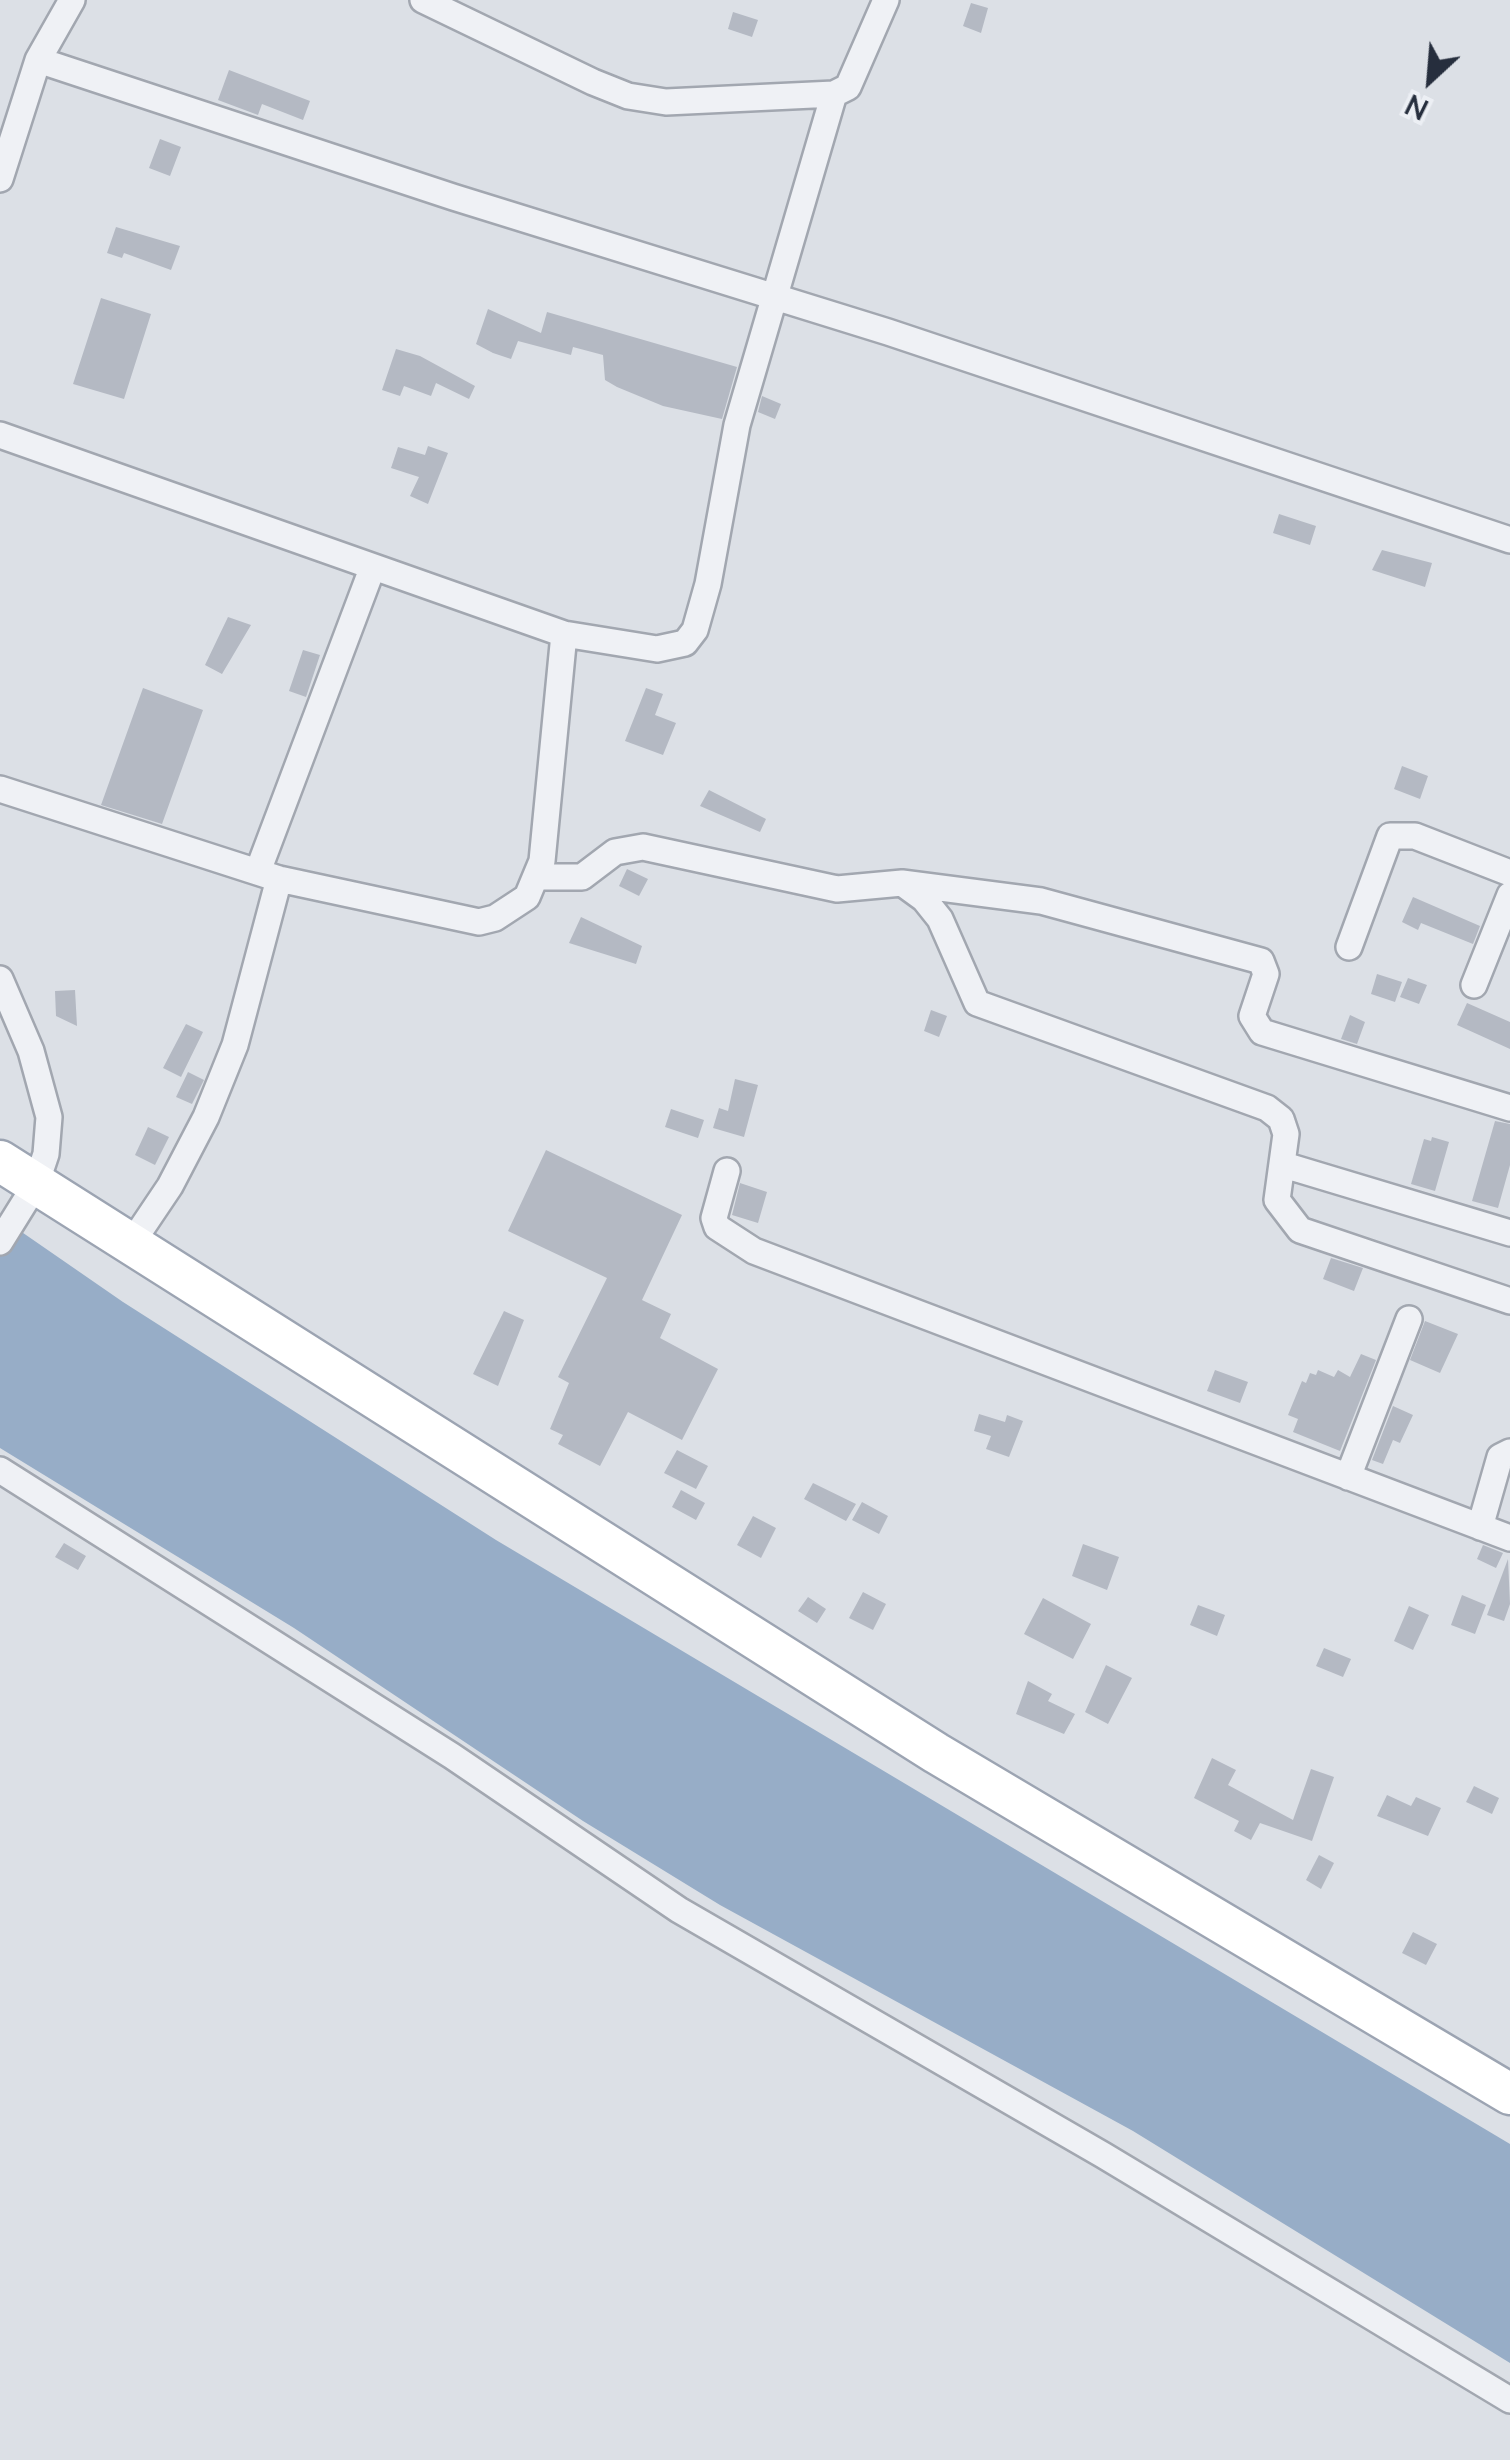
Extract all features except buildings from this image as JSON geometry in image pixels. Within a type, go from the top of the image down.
[{"type":"main road","points":[[0,1161],[30,1194],[131,1244],[936,1752],[1510,2094]]},
{"type":"street","points":[[0,179],[38,60],[72,0]]},
{"type":"street","points":[[423,0],[628,96],[666,102],[834,94],[848,88],[858,73],[886,0]]},
{"type":"street","points":[[38,60],[888,332],[1510,540]]},
{"type":"street","points":[[0,435],[564,634],[658,649],[685,643],[695,630],[708,584],[727,468],[772,298],[834,94]]},
{"type":"street","points":[[131,1244],[170,1186],[206,1118],[235,1045],[268,875],[372,569]]},
{"type":"street","points":[[0,789],[268,875],[479,922],[507,912],[527,897],[538,877],[564,634]]},
{"type":"street","points":[[1349,947],[1390,836],[1415,836],[1510,874]]},
{"type":"street","points":[[538,877],[582,877],[615,852],[644,847],[838,889],[902,883],[1040,901],[1260,961],[1266,974],[1252,1016],[1262,1032],[1510,1108]]},
{"type":"street","points":[[902,883],[924,899],[940,920],[977,1003],[1267,1108],[1281,1119],[1286,1134],[1277,1200],[1285,1216],[1300,1230],[1510,1300]]},
{"type":"street","points":[[1474,986],[1510,895]]},
{"type":"street","points":[[0,979],[31,1051],[49,1117],[46,1154],[30,1194],[0,1242]]},
{"type":"street","points":[[1284,1165],[1510,1233]]},
{"type":"street","points":[[726,1172],[714,1218],[717,1228],[754,1251],[1510,1538]]},
{"type":"street","points":[[1348,1477],[1410,1319]]},
{"type":"street","points":[[1480,1526],[1500,1457],[1510,1452]]},
{"type":"street","points":[[0,1470],[452,1756],[679,1910],[1103,2155],[1510,2400]]},
{"type":"water","points":[[0,1217],[123,1302],[496,1540],[1510,2144],[1510,2363],[1133,2131],[720,1905],[583,1821],[294,1628],[0,1448]]}]
